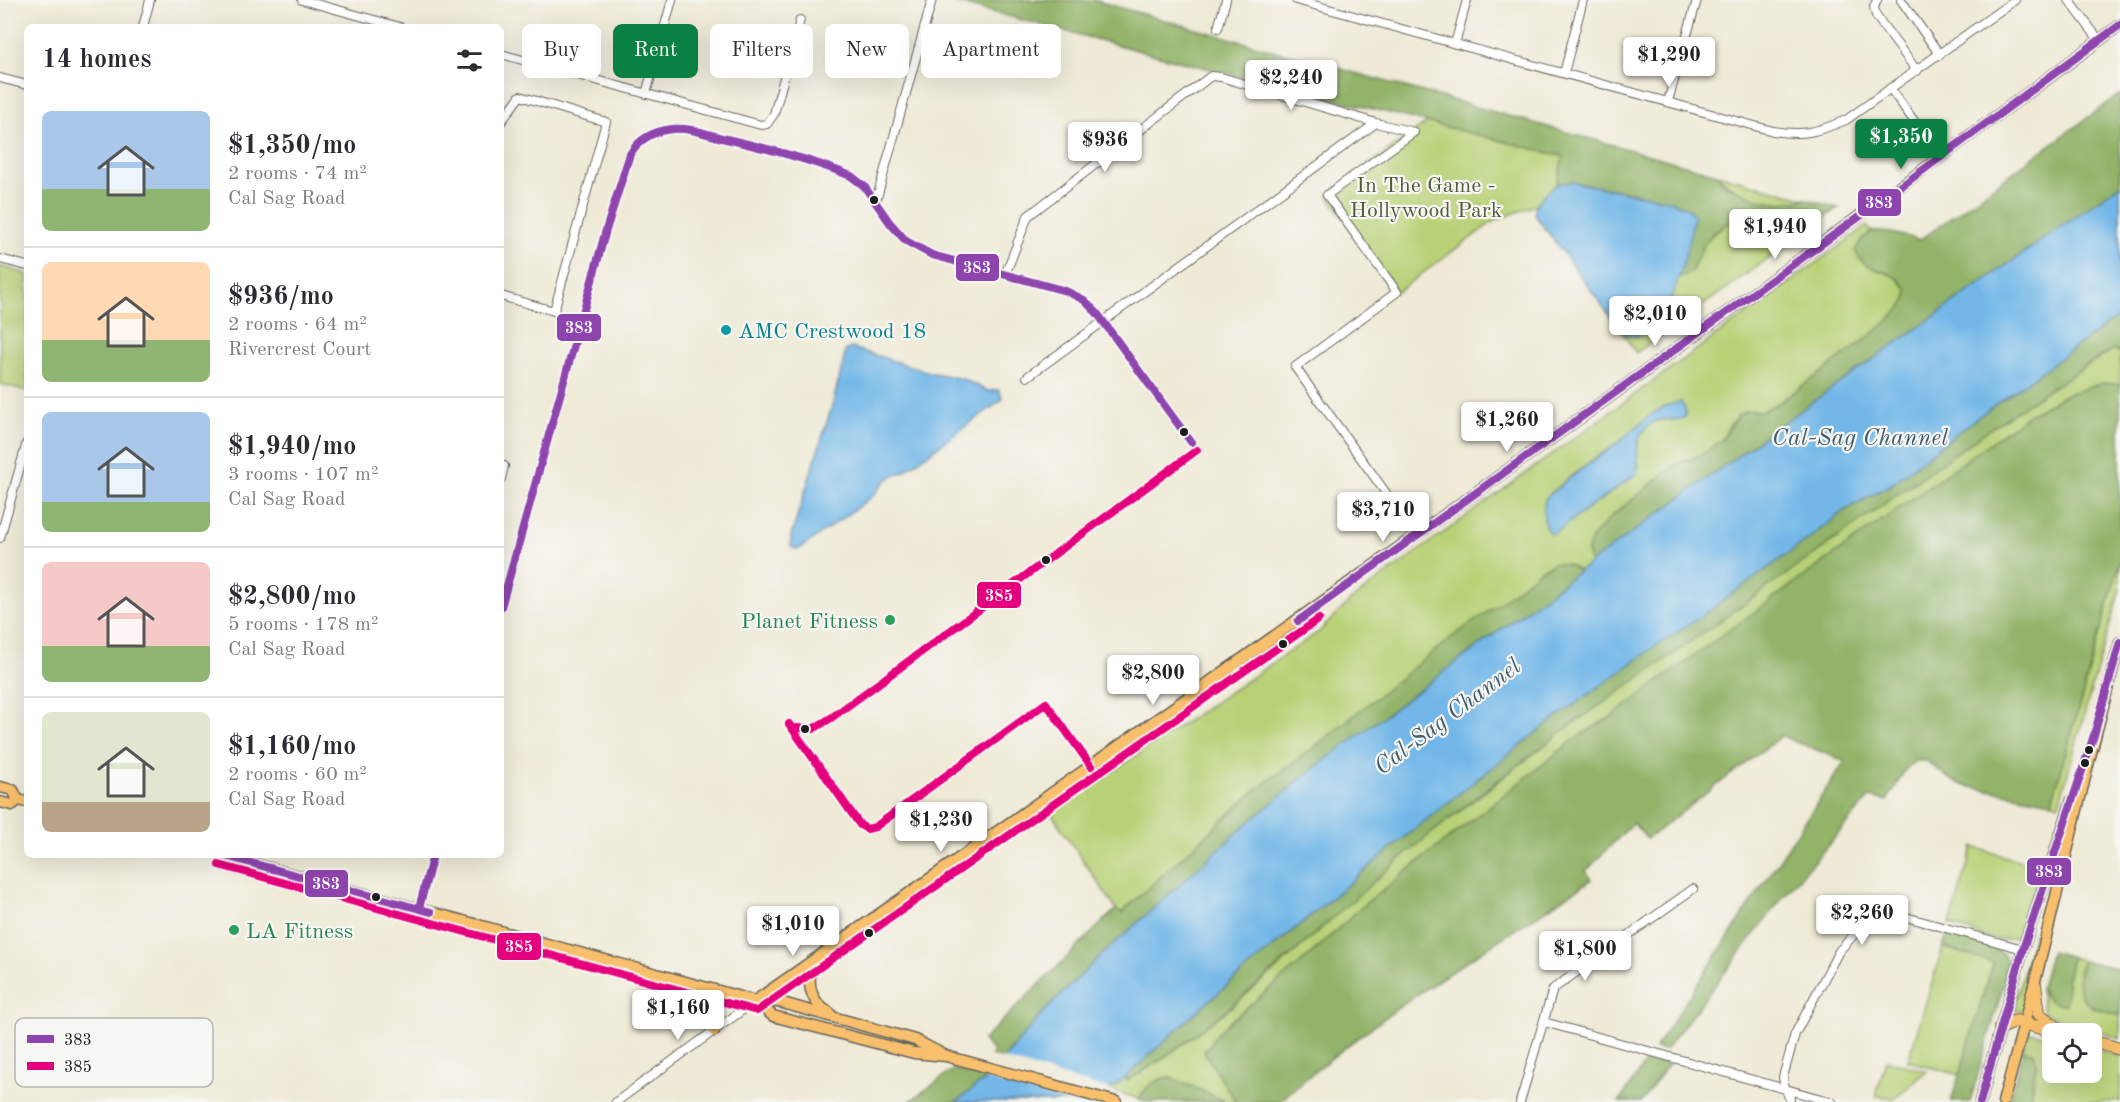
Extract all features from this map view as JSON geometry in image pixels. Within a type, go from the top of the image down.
[{"type":"highway","points":[[2035,985],[2039,1014],[2050,1023]]},
{"type":"highway","points":[[2000,1028],[2016,1021],[2042,1028]]},
{"type":"highway","points":[[2102,1044],[2120,1050]]},
{"type":"main road","points":[[755,1001],[1417,536],[1941,158],[2120,25]]},
{"type":"main road","points":[[2003,1102],[2035,985],[2094,735],[2120,642]]},
{"type":"main road","points":[[1980,1102],[2023,950],[2094,735]]},
{"type":"main road","points":[[0,787],[13,790],[22,801],[12,805],[0,802]]},
{"type":"main road","points":[[233,858],[755,1001],[779,1002],[846,1020],[915,1040],[946,1056]]},
{"type":"main road","points":[[812,962],[808,977],[814,999],[826,1011],[846,1020]]},
{"type":"main road","points":[[689,982],[709,1000],[713,1012],[714,1031]]},
{"type":"main road","points":[[755,1001],[773,1016],[914,1053],[946,1056],[1116,1102]]},
{"type":"street","points":[[144,24],[150,0]]},
{"type":"street","points":[[302,0],[389,24]]},
{"type":"street","points":[[646,94],[672,0]]},
{"type":"street","points":[[876,201],[932,0]]},
{"type":"street","points":[[1218,28],[1226,0]]},
{"type":"street","points":[[1296,0],[1794,135],[1816,132],[1846,120],[2015,0]]},
{"type":"street","points":[[1455,44],[1467,0]]},
{"type":"street","points":[[1564,73],[1583,0]]},
{"type":"street","points":[[1668,101],[1697,0]]},
{"type":"street","points":[[1877,0],[1874,7],[1876,16],[1917,71]]},
{"type":"street","points":[[1901,0],[1940,55]]},
{"type":"street","points":[[2069,0],[2099,40]]},
{"type":"street","points":[[504,55],[761,125],[767,124],[774,114],[800,20]]},
{"type":"street","points":[[1005,275],[1028,216],[1211,76],[1414,132],[1327,195],[1397,292],[1295,367],[1417,536]]},
{"type":"street","points":[[0,78],[24,84]]},
{"type":"street","points":[[1890,88],[1941,158]]},
{"type":"street","points":[[504,118],[520,96],[606,122],[554,311],[504,297]]},
{"type":"street","points":[[1027,377],[1376,123]]},
{"type":"street","points":[[0,259],[24,265]]},
{"type":"street","points":[[0,538],[24,453]]},
{"type":"street","points":[[1520,1102],[1553,989],[1693,889]]},
{"type":"street","points":[[1789,1102],[1783,1077],[1801,1020],[1817,996],[1839,951],[1860,928],[1902,916],[2023,950]]},
{"type":"street","points":[[616,1102],[755,1001]]},
{"type":"street","points":[[1544,1022],[1832,1102]]},
{"type":"green space","points":[[947,0],[1093,0],[1717,174],[1726,185],[1757,199],[1781,203],[1806,199],[1839,208],[1797,226],[1752,226],[1733,220],[1717,230],[1706,242],[1691,273],[1678,277],[1690,234],[1664,199],[1586,184],[1557,184],[1563,156],[1182,62],[1061,30],[1061,24],[1038,24]]},
{"type":"green space","points":[[2120,94],[2120,185],[1793,416],[1590,563],[1587,552],[1593,536],[1614,514],[1677,464],[1701,455],[1721,441],[1738,415],[1747,411],[1762,411],[1777,404],[1869,337],[1900,309],[1907,299],[1907,289],[1895,277],[1866,265],[1855,250],[1867,235],[1872,232],[1882,232],[1920,240]]},
{"type":"green space","name":"In The Game - Hollywood Park","points":[[1428,122],[1564,157],[1557,184],[1536,205],[1494,221],[1397,292],[1327,195]]},
{"type":"green space","points":[[1717,174],[1806,199],[1773,203],[1755,199],[1730,186]]},
{"type":"green space","points":[[1839,208],[1636,353],[1622,332],[1634,336],[1671,302],[1678,277],[1691,273],[1706,242],[1724,225],[1733,220],[1752,226],[1797,226]]},
{"type":"green space","points":[[1867,226],[1872,232],[1862,239],[1874,269],[1895,276],[1907,289],[1907,299],[1887,322],[1777,404],[1762,411],[1747,411],[1731,423],[1721,441],[1701,455],[1677,464],[1587,552],[1590,563],[1579,571],[1567,564],[1496,606],[1452,637],[1308,752],[1258,788],[1121,913],[1116,909],[1051,813],[1320,631],[1349,602]],"holes":[[[1681,403],[1676,420],[1665,420],[1648,425],[1639,438],[1639,467],[1630,479],[1557,531],[1545,499],[1560,485],[1593,459]]]},
{"type":"green space","points":[[0,266],[24,273],[24,390],[0,384]]},
{"type":"green space","points":[[2120,315],[2120,353],[2114,349],[2002,420],[1750,601],[1577,721],[1428,836],[1207,1026],[1168,1055],[1127,1081],[1126,1077],[1206,1003],[1407,835],[1546,725],[1657,645],[1699,618],[1845,510],[1890,485],[1963,428]]},
{"type":"green space","points":[[2114,349],[2120,353],[2120,385],[2102,383],[1966,460],[1611,717],[1579,736],[1365,904],[1204,1052],[1236,1102],[1211,1096],[1169,1078],[1139,1099],[1111,1090],[1126,1077],[1127,1081],[1160,1061],[1228,1010],[1280,966],[1363,889],[1572,724],[1822,549],[1974,439],[2054,384]]},
{"type":"green space","points":[[2102,383],[2120,385],[2120,561],[2052,802],[1966,786],[1951,780],[1926,761],[1915,761],[1905,770],[1887,801],[1870,797],[1783,897],[1665,1050],[1655,1048],[1845,761],[1781,736],[1647,839],[1633,823],[1586,871],[1591,880],[1392,1013],[1353,1041],[1279,1102],[1236,1102],[1204,1052],[1221,1029],[1309,956],[1365,904],[1579,736],[1611,717],[2027,416],[2065,395]]},
{"type":"green space","points":[[2120,561],[2120,589],[2059,804],[2052,802]]},
{"type":"green space","points":[[1554,563],[1567,564],[1579,571],[1313,769],[1249,822],[1096,960],[1043,1013],[1003,1059],[992,1056],[992,1050],[983,1040],[1116,909],[1121,913],[1258,788],[1308,752],[1452,637],[1496,606],[1539,571]]},
{"type":"green space","points":[[1973,847],[2041,867],[2022,932],[2015,937],[1997,939],[1987,937],[1950,924]]},
{"type":"green space","points":[[2034,933],[2040,944],[2023,1011],[2013,1009]]},
{"type":"green space","points":[[1947,935],[1995,948],[2004,955],[2007,964],[2002,990],[1970,1102],[1951,1102],[1993,963],[1943,947]]},
{"type":"green space","points":[[1943,947],[1993,963],[1960,1075],[1908,1061]]},
{"type":"green space","points":[[2051,951],[2072,957],[2067,979],[2066,1004],[2051,1001],[2040,990]]},
{"type":"green space","points":[[2072,957],[2082,960],[2078,973],[2091,1007],[2120,1015],[2120,1039],[2102,1033],[2102,1023],[2074,1023],[2044,1013],[2040,990],[2066,1004],[2067,979]]},
{"type":"green space","points":[[2082,960],[2120,969],[2120,1015],[2097,1008],[2083,999],[2078,984]]},
{"type":"green space","points":[[2028,1034],[2042,1035],[2042,1083],[2102,1083],[2102,1051],[2120,1056],[2120,1102],[2030,1102],[2036,1058],[2034,1053],[2023,1050]]},
{"type":"green space","points":[[2023,1050],[2034,1053],[2036,1058],[2030,1102],[2009,1102]]},
{"type":"green space","points":[[1648,1058],[1669,1064],[1641,1102],[1619,1102]]},
{"type":"green space","points":[[1886,1060],[1927,1071],[1893,1100],[1876,1096]]},
{"type":"green space","points":[[954,1069],[986,1079],[956,1102],[909,1102]]},
{"type":"green space","points":[[1169,1077],[1224,1102],[1150,1102],[1139,1099],[1151,1084]]},
{"type":"water","points":[[1572,182],[1664,199],[1688,208],[1694,216],[1676,285],[1659,320],[1648,331],[1635,336],[1622,332],[1535,215],[1536,205],[1545,194],[1557,184]]},
{"type":"water","name":"Cal-Sag Channel","points":[[2120,185],[2120,315],[1963,428],[1890,485],[1845,510],[1699,618],[1657,645],[1546,725],[1407,835],[1206,1003],[1126,1077],[1093,1102],[956,1102],[986,1079],[1043,1013],[1096,960],[1249,822],[1313,769],[1590,563],[1793,416]]},
{"type":"water","points":[[852,348],[929,372],[963,379],[988,391],[999,390],[1003,399],[903,472],[887,479],[873,496],[798,550],[791,547],[791,536],[833,403],[846,350]]},
{"type":"water","points":[[1681,402],[1685,409],[1685,417],[1657,420],[1641,434],[1637,445],[1636,474],[1557,531],[1551,534],[1548,531],[1544,523],[1545,499],[1654,413]]},
{"type":"pier","points":[[1000,1058],[1114,1091],[1098,1102],[1068,1102],[986,1079],[988,1072]]},
{"type":"transit line","name":"383","points":[[1298,621],[1877,204],[2120,25]]},
{"type":"transit line","name":"383","points":[[504,596],[606,230],[630,154],[642,140],[665,130],[697,131],[787,154],[851,176],[864,186],[906,241],[932,255],[1066,291],[1084,300],[1097,313],[1191,442]]},
{"type":"transit line","name":"385","points":[[797,728],[813,729],[831,718],[1197,450]]},
{"type":"transit line","name":"385","points":[[219,865],[757,1011],[1319,619]]},
{"type":"transit line","name":"383","points":[[1980,1102],[2023,949],[2094,735],[2120,642]]},
{"type":"transit line","name":"385","points":[[789,724],[860,825],[867,829],[875,827],[1046,703],[1091,766]]},
{"type":"transit line","name":"383","points":[[233,858],[431,912]]},
{"type":"transit line","name":"383","points":[[419,908],[432,858]]},
{"type":"place","name":"AMC Crestwood 18","points":[[726,330]]},
{"type":"place","name":"Planet Fitness","points":[[890,620]]},
{"type":"place","name":"LA Fitness","points":[[234,930]]}]
